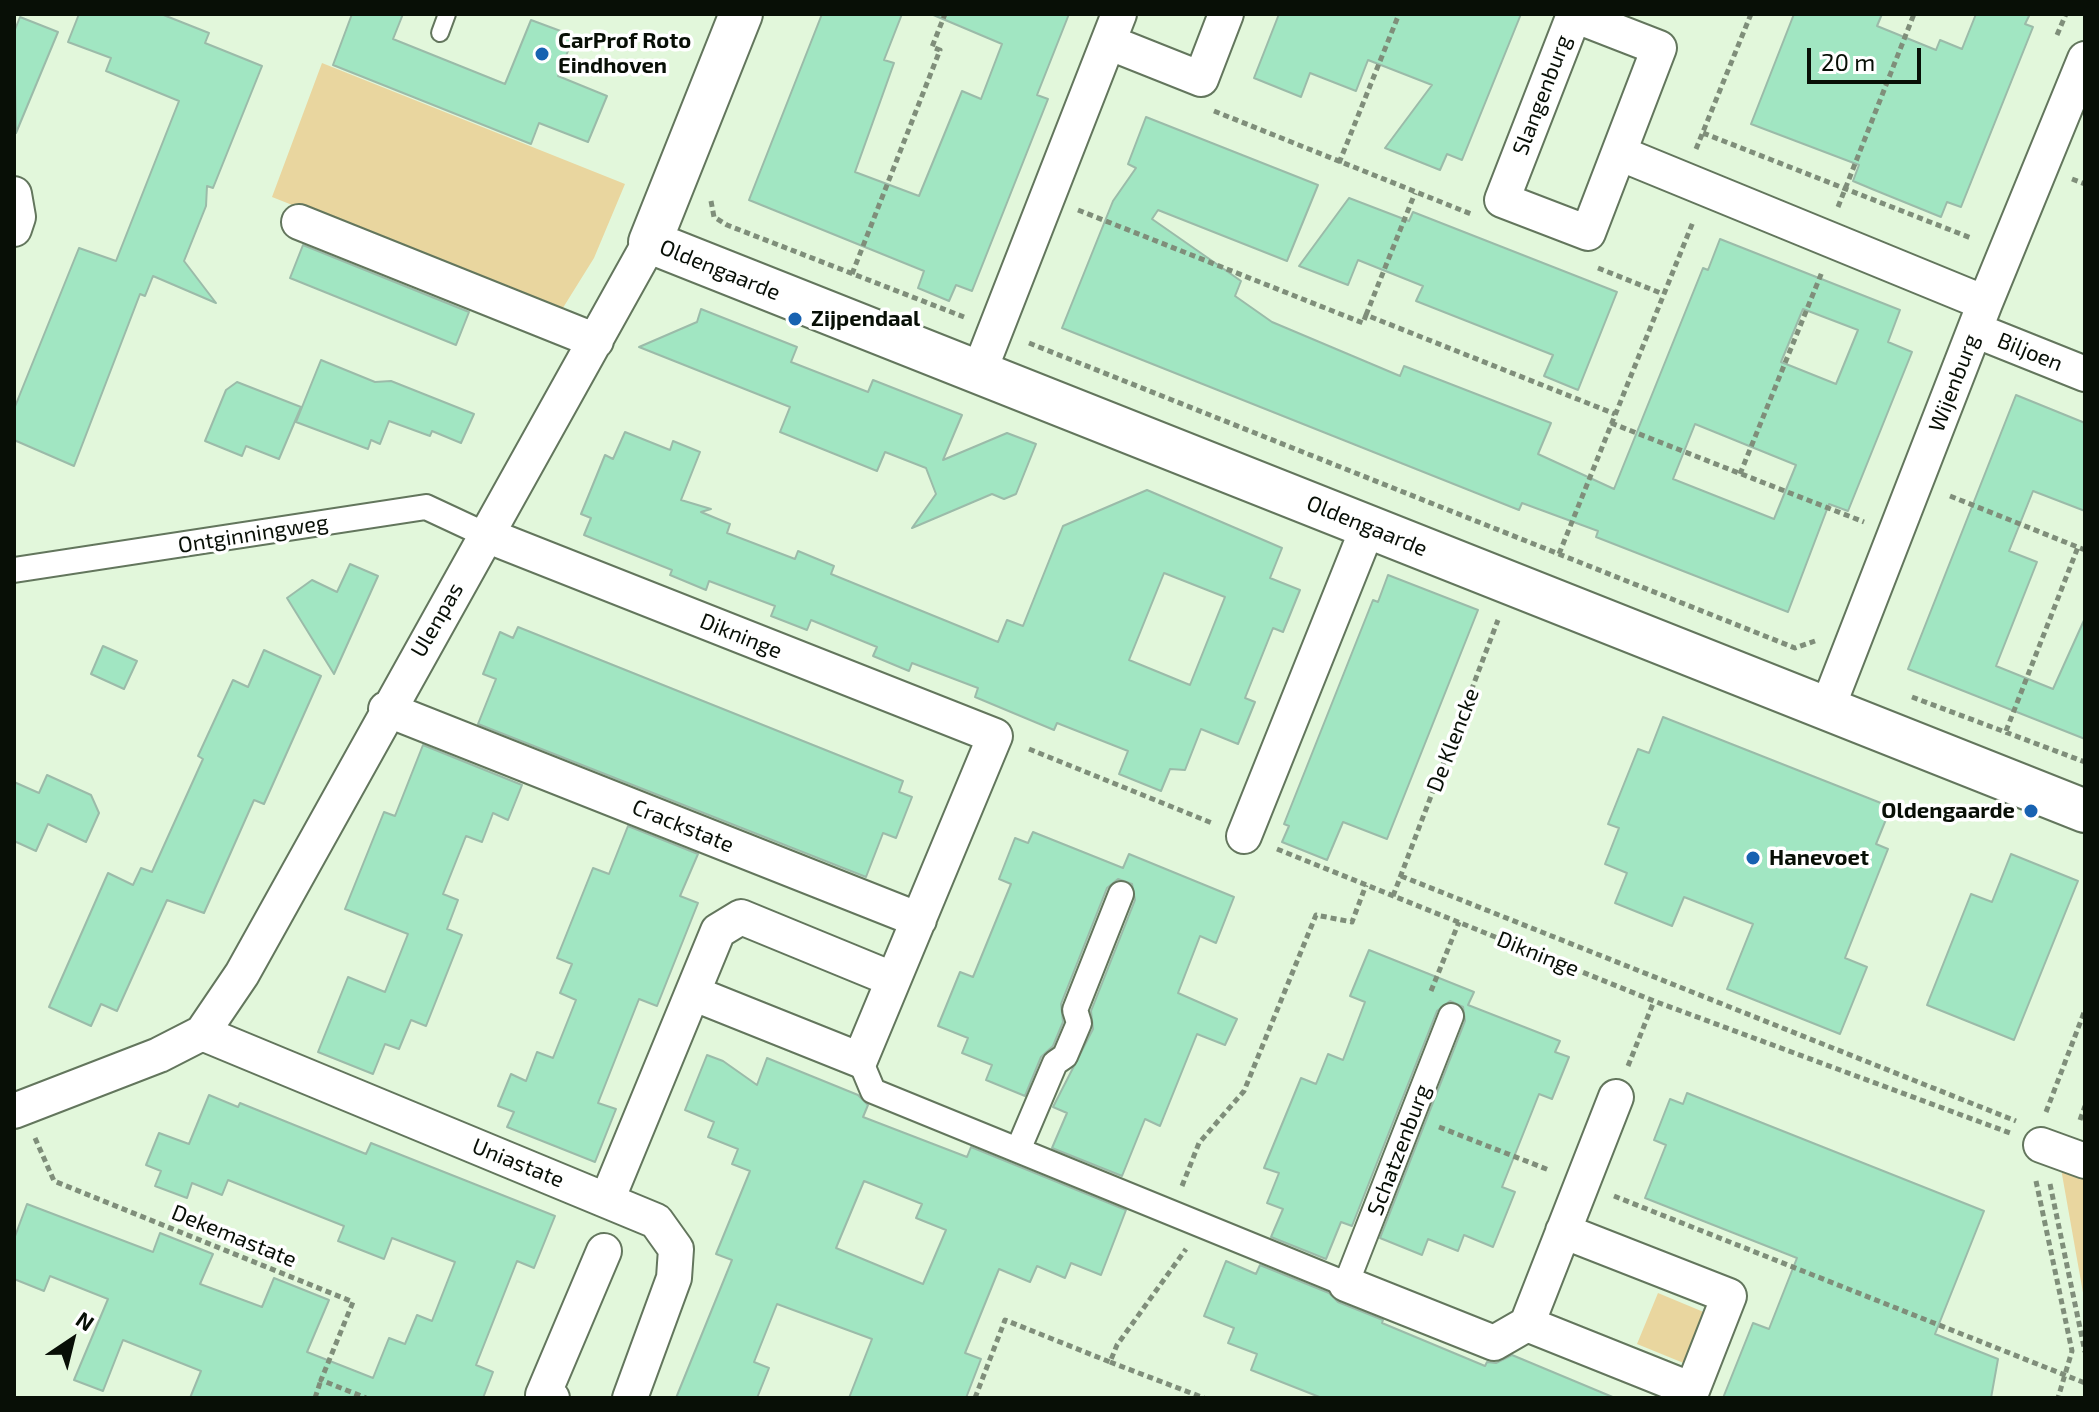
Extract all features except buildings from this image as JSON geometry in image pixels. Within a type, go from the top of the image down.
[{"type":"street","name":"Ulenpas","points":[[18,1109],[159,1055],[202,1033],[242,974],[386,709],[650,242],[741,14]]},
{"type":"street","points":[[979,372],[1114,28],[1201,79],[1226,14]]},
{"type":"street","name":"Slangenburg","points":[[1574,15],[1659,48],[1619,153],[1588,233],[1502,200],[1574,15]]},
{"type":"street","name":"Wijenburg","points":[[1827,709],[1980,316],[2085,59]]},
{"type":"street","points":[[1619,153],[1695,184],[1818,250],[1980,316]]},
{"type":"street","points":[[14,194],[18,217],[14,229]]},
{"type":"street","points":[[299,222],[596,341]]},
{"type":"street","name":"Oldengaarde","points":[[650,242],[2085,811]]},
{"type":"street","name":"Biljoen","points":[[1980,316],[2085,374]]},
{"type":"street","name":"Ontginningweg","points":[[14,570],[426,507],[486,535]]},
{"type":"street","points":[[1244,836],[1368,527]]},
{"type":"street","name":"Dikninge","points":[[486,535],[995,736]]},
{"type":"street","name":"Crackstate","points":[[386,709],[919,920]]},
{"type":"street","points":[[995,736],[860,1060],[873,1091],[1494,1343],[1527,1324],[1616,1097]]},
{"type":"street","points":[[1018,1150],[1055,1063],[1065,1056],[1079,1023],[1075,1010],[1121,894]]},
{"type":"street","points":[[607,1200],[695,994],[718,931],[741,917],[892,979]]},
{"type":"street","points":[[695,994],[860,1060]]},
{"type":"street","name":"Schatzenburg","points":[[1346,1284],[1451,1016]]},
{"type":"street","name":"Uniastate","points":[[202,1033],[656,1221],[676,1249],[674,1278],[630,1398]]},
{"type":"street","points":[[2036,1138],[2080,1146]]},
{"type":"street","points":[[1527,1324],[1691,1394],[1729,1296],[1563,1231]]},
{"type":"street","points":[[552,1398],[543,1395],[604,1251]]},
{"type":"lane","points":[[440,33],[447,14]]},
{"type":"path","points":[[852,274],[940,50],[932,47],[945,14]]},
{"type":"path","points":[[1339,163],[1399,14]]},
{"type":"path","points":[[1527,590],[1560,552],[1615,414],[1695,184],[1703,133],[1751,14]]},
{"type":"path","points":[[1740,474],[1824,268],[1818,250],[1845,190],[1914,14]]},
{"type":"path","points":[[2055,41],[2066,14]]},
{"type":"path","points":[[1201,79],[1210,110],[1468,215],[1502,200]]},
{"type":"path","points":[[1703,133],[1968,239],[1979,234]]},
{"type":"path","points":[[1047,198],[1363,323],[1415,193]]},
{"type":"path","points":[[712,196],[710,206],[714,217],[727,225],[1560,552],[1795,648],[1816,640],[1821,631]]},
{"type":"path","points":[[1366,315],[1615,414]]},
{"type":"path","points":[[1611,423],[1867,523]]},
{"type":"path","points":[[1950,496],[2085,550]]},
{"type":"path","points":[[1861,538],[1873,509]]},
{"type":"path","points":[[2006,731],[2078,547]]},
{"type":"path","name":"De Klencke","points":[[1393,896],[1527,590]]},
{"type":"path","points":[[1905,696],[1919,697],[2085,762]]},
{"type":"path","name":"Dikninge","points":[[995,736],[1654,1001],[2036,1138]]},
{"type":"path","points":[[1401,876],[2036,1138]]},
{"type":"path","points":[[1172,1213],[1199,1143],[1244,1091],[1316,915],[1352,922],[1366,885]]},
{"type":"path","points":[[1451,1016],[1436,1010],[1430,992],[1459,922]]},
{"type":"path","points":[[1616,1097],[1654,1001]]},
{"type":"path","points":[[2058,1398],[2072,1351],[2036,1138],[2085,1010]]},
{"type":"path","points":[[2080,1146],[2085,1106]]},
{"type":"path","name":"Dekemastate","points":[[18,1109],[54,1181],[353,1302],[321,1380]]},
{"type":"path","points":[[1412,1116],[2085,1383]]},
{"type":"path","points":[[2036,1138],[2085,1352]]},
{"type":"path","points":[[1110,1362],[1117,1345],[1189,1246],[1197,1222]]},
{"type":"path","points":[[975,1398],[1005,1320],[1204,1398]]},
{"type":"path","points":[[315,1398],[321,1380],[366,1398]]},
{"type":"shaded area","points":[[322,63],[625,184],[594,258],[561,311],[272,197]]},
{"type":"shaded area","points":[[2060,1163],[2085,1173],[2085,1304]]},
{"type":"shaded area","points":[[1658,1293],[1706,1313],[1686,1364],[1637,1344]]},
{"type":"place","name":"CarProf Roto Eindhoven","points":[[542,54]]},
{"type":"place","name":"Zijpendaal","points":[[795,319]]},
{"type":"place","name":"Oldengaarde","points":[[2031,811]]},
{"type":"place","name":"Hanevoet","points":[[1753,858]]}]
